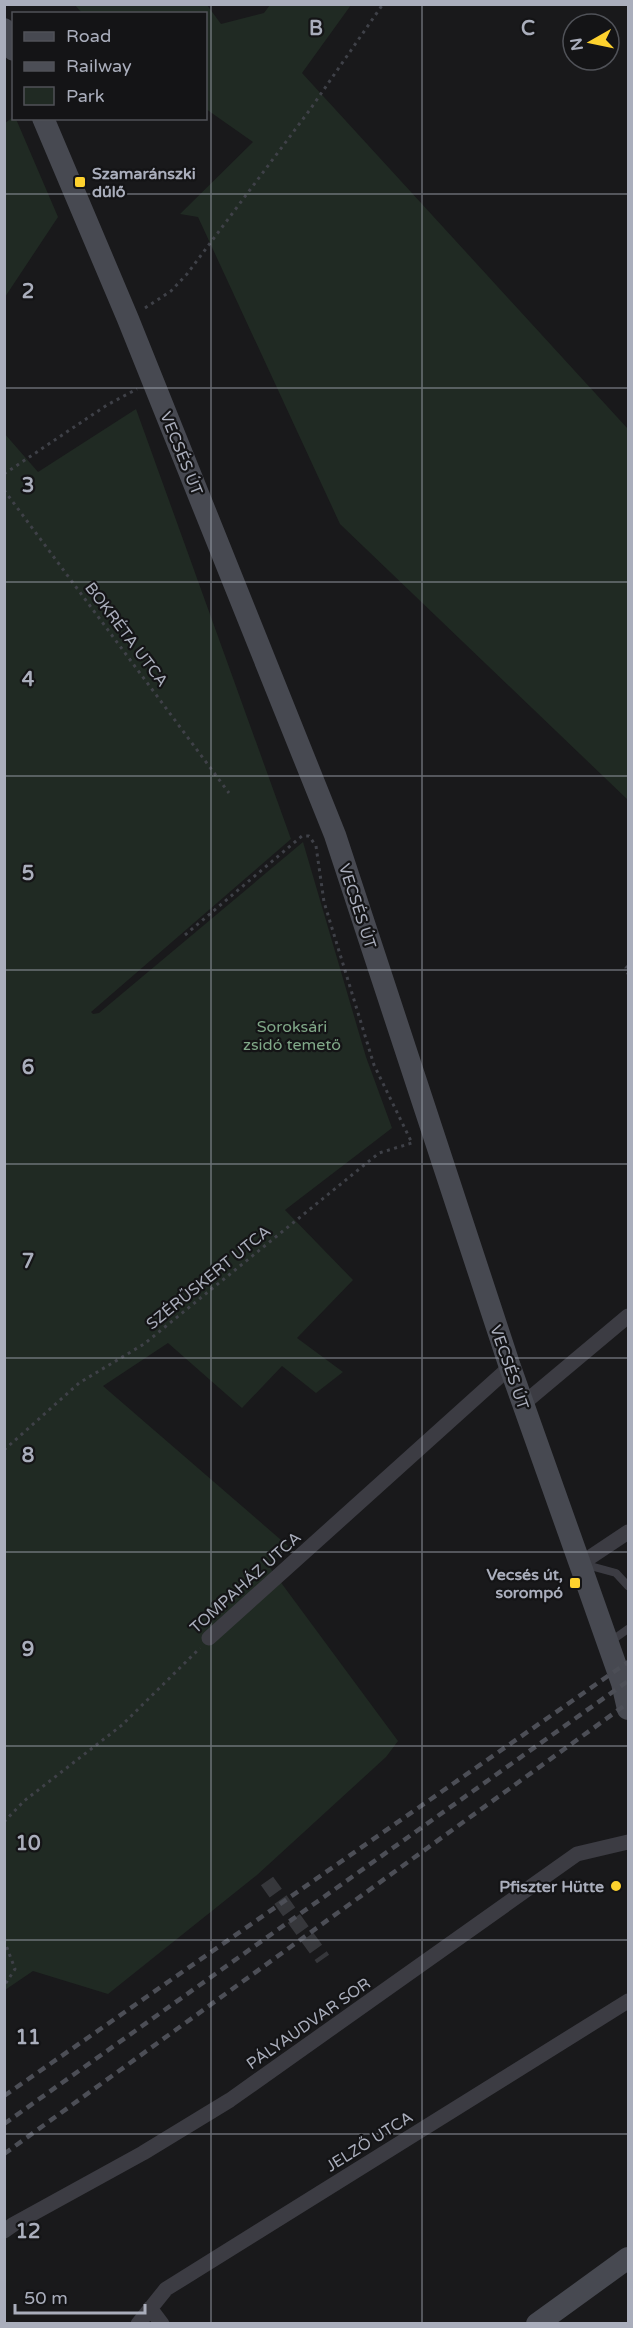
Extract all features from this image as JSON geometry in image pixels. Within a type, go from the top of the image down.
[{"type":"street","points":[[4,29],[12,46]]},
{"type":"street","name":"VECSÉS ÚT","points":[[44,120],[128,319],[335,835],[510,1367],[580,1564],[628,1709]]},
{"type":"street","points":[[523,1404],[628,1316]]},
{"type":"street","name":"TOMPAHÁZ UTCA","points":[[209,1638],[510,1367]]},
{"type":"street","points":[[580,1564],[628,1532]]},
{"type":"street","name":"PÁLYAUDVAR SOR","points":[[4,2231],[143,2153],[231,2100],[577,1854],[628,1842]]},
{"type":"street","name":"JELZŐ UTCA","points":[[138,2324],[166,2289],[628,2001]]},
{"type":"street","points":[[537,2324],[628,2258]]},
{"type":"street","points":[[150,2308],[162,2324]]},
{"type":"lane","points":[[580,1564],[616,1573],[628,1586]]},
{"type":"lane","points":[[607,1643],[621,1636],[628,1629]]},
{"type":"path","points":[[128,319],[171,291],[187,273],[309,111],[383,4]]},
{"type":"path","points":[[4,474],[107,405],[153,381]]},
{"type":"path","name":"BOKRÉTA UTCA","points":[[4,490],[229,793]]},
{"type":"path","points":[[185,935],[302,836],[309,836],[316,846],[321,867],[324,902],[374,1065],[412,1143]]},
{"type":"path","points":[[628,966],[626,968],[628,974]]},
{"type":"path","name":"SZÉRŰSKERT UTCA","points":[[4,1450],[79,1383],[144,1344],[379,1153],[434,1137]]},
{"type":"path","name":"TOMPAHÁZ UTCA","points":[[4,1822],[24,1802],[122,1725],[209,1638]]},
{"type":"path","points":[[4,1940],[15,1969],[4,1986]]},
{"type":"green space","points":[[75,5],[207,5],[221,24],[264,13],[270,5],[351,5],[302,73],[628,429],[628,800],[340,524],[198,217],[180,214],[253,142],[207,110],[207,12],[81,12]]},
{"type":"green space","points":[[12,118],[12,120],[16,120],[58,217],[5,297],[4,124]]},
{"type":"green space","name":"Soroksári zsidó temető","points":[[136,409],[291,839],[91,1012],[99,1013],[303,842],[366,1057],[392,1128],[285,1210],[353,1280],[297,1338],[343,1372],[316,1393],[282,1366],[242,1408],[168,1343],[103,1386],[288,1546],[268,1565],[398,1741],[386,1757],[257,1875],[108,1994],[33,1971],[5,1990],[4,433],[38,472]]},
{"type":"tunnel","points":[[267,1881],[323,1959]]},
{"type":"railway","points":[[4,2096],[628,1662]]},
{"type":"railway","points":[[4,2124],[628,1681]]},
{"type":"railway","points":[[4,2154],[628,1703]]},
{"type":"place","name":"Szamaránszki dűlő","points":[[80,182]]},
{"type":"place","name":"Vecsés út, sorompó","points":[[575,1583]]},
{"type":"place","name":"Pfiszter Hütte","points":[[616,1886]]}]
